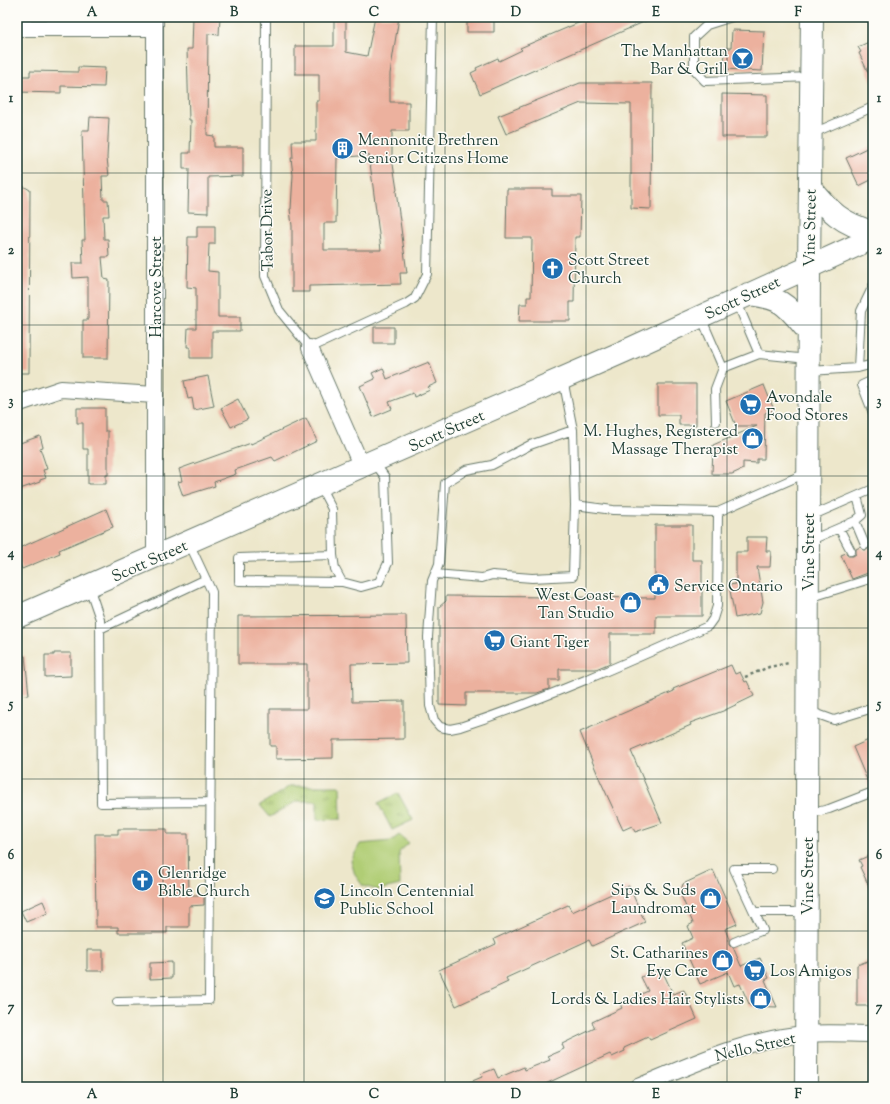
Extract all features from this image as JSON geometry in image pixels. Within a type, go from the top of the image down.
[{"type":"street","name":"Vine Street","points":[[806,1087],[808,331],[812,17]]},
{"type":"street","points":[[17,28],[155,23]]},
{"type":"street","name":"Harcove Street","points":[[155,23],[155,557]]},
{"type":"street","points":[[810,187],[831,212],[843,221],[856,228],[873,232]]},
{"type":"street","name":"Scott Street","points":[[17,617],[563,379],[873,238]]},
{"type":"street","points":[[742,297],[765,296],[782,302],[808,331]]},
{"type":"street","name":"Tabor Drive","points":[[310,348],[368,464]]},
{"type":"street","points":[[17,404],[61,389],[155,395]]},
{"type":"street","name":"Nello Street","points":[[638,1087],[707,1057],[741,1046],[806,1034],[873,1034]]},
{"type":"lane","name":"Tabor Drive","points":[[266,17],[265,276],[279,310],[310,348]]},
{"type":"lane","points":[[310,348],[406,304],[415,298],[427,274],[434,17]]},
{"type":"lane","points":[[732,17],[707,24],[694,37],[694,69],[705,81],[811,77]]},
{"type":"lane","points":[[810,134],[873,107]]},
{"type":"lane","points":[[859,365],[860,311],[873,286]]},
{"type":"lane","points":[[742,297],[759,354]]},
{"type":"lane","points":[[701,317],[722,368],[715,389],[716,422]]},
{"type":"lane","points":[[722,368],[759,354],[808,365],[873,364]]},
{"type":"lane","points":[[435,574],[482,578],[492,575],[532,578],[573,576],[576,505],[573,430],[563,379]]},
{"type":"lane","points":[[873,380],[862,385],[873,413]]},
{"type":"lane","points":[[573,430],[530,445],[492,465],[466,470],[445,482],[438,564],[432,581],[428,638],[430,706],[434,720],[440,727],[450,729],[460,727],[597,676],[708,626],[713,619],[717,606],[718,512]]},
{"type":"lane","points":[[333,555],[239,558],[239,581],[342,582],[361,587],[379,582],[388,563],[385,477],[368,464]]},
{"type":"lane","points":[[576,505],[613,510],[718,512],[808,472]]},
{"type":"lane","points":[[319,485],[332,509],[333,555],[335,569],[342,582]]},
{"type":"lane","points":[[808,518],[873,489]]},
{"type":"lane","points":[[808,542],[855,521],[862,515],[857,496]]},
{"type":"lane","points":[[855,521],[865,545]]},
{"type":"lane","points":[[839,528],[851,551]]},
{"type":"lane","points":[[117,1002],[209,1000],[212,592],[188,542]]},
{"type":"lane","points":[[808,599],[863,578],[873,578]]},
{"type":"lane","points":[[100,629],[206,580]]},
{"type":"lane","points":[[88,586],[100,619],[101,802],[210,802]]},
{"type":"lane","points":[[808,711],[834,720],[873,708]]},
{"type":"lane","points":[[807,814],[828,810],[873,792]]},
{"type":"lane","points":[[734,942],[763,930],[734,869],[772,869]]},
{"type":"lane","points":[[754,912],[807,912]]},
{"type":"path","points":[[745,677],[769,667],[789,663]]},
{"type":"green space","points":[[290,786],[340,786],[341,819],[317,820],[317,801],[297,801],[270,817],[260,805]]},
{"type":"green space","points":[[398,793],[413,820],[392,830],[378,803]]},
{"type":"green space","points":[[399,835],[409,843],[399,852],[400,885],[378,890],[363,886],[355,875],[351,861],[360,844],[391,841]]},
{"type":"building","points":[[193,17],[220,17],[219,35],[208,34],[207,135],[214,136],[214,147],[243,147],[243,176],[208,177],[208,213],[188,212],[189,169],[183,169],[183,153],[190,153],[191,120],[189,120],[187,49],[192,49]]},
{"type":"building","name":"Mennonite Brethren Senior Citizens Home","points":[[334,17],[346,17],[346,52],[367,56],[375,17],[399,17],[390,74],[390,102],[409,102],[409,131],[392,131],[392,158],[407,273],[400,273],[401,284],[309,286],[309,292],[292,292],[292,226],[290,209],[293,175],[291,158],[293,158],[292,141],[316,141],[316,101],[319,101],[319,74],[295,74],[295,46],[334,46]],"holes":[[[369,155],[381,250],[324,250],[324,223],[336,223],[337,158]]]},
{"type":"building","points":[[467,17],[494,17],[494,32],[467,32]]},
{"type":"building","points":[[592,17],[655,17],[480,94],[471,73],[477,70],[476,68],[498,58],[499,61],[522,50],[520,48]]},
{"type":"building","name":"The Manhattan Bar & Grill","points":[[732,30],[764,31],[762,71],[724,69],[725,48],[731,48]]},
{"type":"building","points":[[873,40],[873,83],[859,53],[861,52],[858,47]]},
{"type":"building","points":[[78,67],[105,68],[104,87],[61,86],[61,93],[17,92],[17,76],[30,76],[30,71],[78,72]]},
{"type":"building","points":[[580,83],[652,83],[651,209],[631,208],[631,104],[581,103],[506,134],[498,116]]},
{"type":"building","points":[[722,94],[767,95],[767,137],[722,137]]},
{"type":"building","points":[[90,117],[109,118],[107,158],[109,176],[102,176],[103,200],[108,200],[109,216],[103,216],[104,239],[108,239],[109,257],[102,257],[104,279],[109,280],[108,358],[83,358],[83,320],[88,320],[88,277],[73,278],[72,263],[83,263],[82,240],[85,240],[82,130],[89,130]]},
{"type":"building","points":[[873,145],[873,179],[859,186],[846,158]]},
{"type":"building","points":[[17,187],[25,187],[30,190],[29,373],[17,373]]},
{"type":"building","name":"Scott Street Church","points":[[507,189],[552,189],[552,196],[581,196],[580,237],[575,237],[574,302],[570,302],[570,321],[519,321],[520,304],[527,304],[527,297],[531,297],[532,238],[506,238]]},
{"type":"building","points":[[197,226],[215,226],[215,244],[209,244],[208,271],[218,272],[218,317],[240,317],[240,331],[212,331],[212,358],[190,358],[190,347],[187,347],[188,328],[196,328],[196,288],[187,287],[188,237],[197,237]]},
{"type":"building","points":[[374,327],[394,327],[394,343],[374,343]]},
{"type":"building","points":[[429,362],[437,383],[428,387],[430,390],[414,397],[413,393],[389,402],[392,409],[373,417],[360,386],[375,379],[372,373],[383,368],[387,379]]},
{"type":"building","points":[[208,376],[214,406],[194,410],[192,398],[188,399],[184,381]]},
{"type":"building","points":[[658,384],[696,384],[696,425],[679,425],[679,415],[658,415]]},
{"type":"building","points":[[764,385],[774,410],[765,413],[764,459],[757,459],[757,463],[743,462],[743,469],[732,474],[712,474],[713,445],[757,426],[736,426],[726,401]]},
{"type":"building","points":[[238,399],[248,419],[231,427],[221,408]]},
{"type":"building","points":[[77,408],[105,408],[105,431],[108,431],[108,475],[106,475],[106,484],[88,484],[88,449],[83,449],[83,423],[77,423]]},
{"type":"building","points":[[306,418],[317,441],[275,461],[272,457],[235,470],[236,474],[214,482],[215,486],[183,496],[178,482],[182,481],[179,469],[251,444]]},
{"type":"building","points":[[40,436],[43,447],[40,448],[47,469],[43,470],[46,478],[40,480],[40,482],[17,490],[17,444]]},
{"type":"building","points":[[106,509],[113,527],[59,550],[60,553],[22,569],[17,557],[17,549]]},
{"type":"building","points":[[655,525],[692,525],[692,560],[702,560],[702,616],[656,616],[656,634],[610,634],[610,663],[596,669],[559,669],[559,680],[549,680],[549,689],[537,693],[466,693],[466,706],[439,705],[439,607],[446,601],[446,596],[655,598]]},
{"type":"building","points":[[747,537],[767,537],[766,551],[771,551],[770,567],[757,567],[763,602],[760,613],[735,618],[729,585],[736,584],[736,552],[747,552]]},
{"type":"building","points":[[873,541],[873,571],[852,579],[841,555],[846,553],[848,556],[853,556],[856,554],[856,549],[860,547],[867,550],[870,546],[870,542]]},
{"type":"building","points":[[406,615],[407,663],[351,664],[352,702],[404,701],[404,739],[333,740],[333,758],[276,759],[276,746],[270,746],[270,709],[307,709],[307,664],[238,664],[238,616]]},
{"type":"building","points":[[54,653],[71,653],[71,676],[45,677],[45,655],[54,655]]},
{"type":"building","points":[[25,656],[29,695],[17,696],[17,657]]},
{"type":"building","points":[[731,665],[735,674],[740,672],[745,682],[747,681],[754,696],[723,711],[690,723],[691,725],[631,751],[662,823],[635,832],[632,826],[623,830],[580,732],[674,691],[673,689]]},
{"type":"building","points":[[873,738],[873,787],[870,787],[853,747]]},
{"type":"building","name":"Glenridge Bible Church","points":[[118,829],[167,829],[167,834],[188,834],[189,895],[204,895],[204,905],[189,906],[189,927],[167,927],[167,933],[118,933],[118,927],[96,927],[95,834],[118,834]]},
{"type":"building","points":[[873,854],[873,895],[860,867],[862,866],[859,860]]},
{"type":"building","points":[[713,870],[737,924],[725,929],[729,939],[729,944],[733,947],[741,966],[760,958],[769,978],[765,980],[777,1007],[750,1006],[740,984],[734,986],[728,972],[700,984],[682,943],[693,938],[688,926],[693,923],[680,893],[683,884]]},
{"type":"building","points":[[629,886],[645,922],[592,946],[589,940],[506,978],[508,982],[456,1006],[439,970],[496,944],[494,939],[568,905],[572,912]]},
{"type":"building","points":[[43,901],[48,913],[26,922],[21,911]]},
{"type":"building","points":[[87,950],[103,950],[103,971],[87,971]]},
{"type":"building","points":[[873,959],[873,1006],[857,1006],[857,965]]},
{"type":"building","points":[[172,962],[172,978],[150,979],[150,963]]},
{"type":"building","points":[[661,968],[673,994],[684,990],[697,1019],[650,1040],[648,1037],[624,1048],[625,1051],[612,1057],[610,1054],[539,1087],[458,1087],[482,1077],[481,1074],[494,1069],[498,1078],[524,1067],[525,1070],[550,1060],[548,1056],[564,1049],[562,1044],[595,1028],[592,1022],[622,1008],[620,1004],[648,991],[641,977]]},
{"type":"place","name":"The Manhattan Bar & Grill","points":[[743,59]]},
{"type":"place","name":"Mennonite Brethren Senior Citizens Home","points":[[342,148]]},
{"type":"place","name":"Scott Street Church","points":[[553,268]]},
{"type":"place","name":"Avondale Food Stores","points":[[750,405]]},
{"type":"place","name":"M. Hughes, Registered Massage Therapist","points":[[753,439]]},
{"type":"place","name":"Service Ontario","points":[[659,585]]},
{"type":"place","name":"West Coast Tan Studio","points":[[630,603]]},
{"type":"place","name":"Giant Tiger","points":[[495,641]]},
{"type":"place","name":"Glenridge Bible Church","points":[[142,881]]},
{"type":"place","name":"Sips & Suds Laundromat","points":[[711,898]]},
{"type":"place","name":"Lincoln Centennial Public School","points":[[325,899]]},
{"type":"place","name":"St. Catharines Eye Care","points":[[723,961]]},
{"type":"place","name":"Los Amigos","points":[[755,970]]},
{"type":"place","name":"Lords & Ladies Hair Stylists","points":[[760,998]]}]
